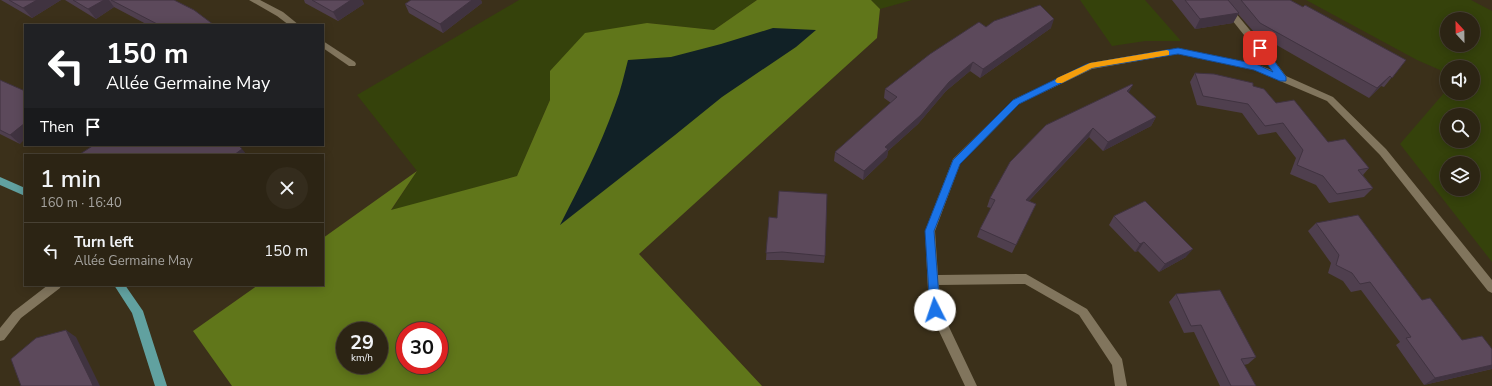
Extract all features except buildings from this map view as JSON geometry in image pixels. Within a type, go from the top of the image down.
[{"type":"main road","points":[[0,181],[24,192]]},
{"type":"main road","points":[[119,286],[137,311],[160,386]]},
{"type":"street","points":[[253,0],[280,14],[295,24]]},
{"type":"street","points":[[1220,0],[1260,48],[1283,79]]},
{"type":"street","points":[[324,45],[352,64]]},
{"type":"street","points":[[971,386],[935,310],[930,231],[956,162],[1016,102],[1090,66],[1178,51],[1256,67],[1330,99],[1383,152],[1492,288]]},
{"type":"street","points":[[933,280],[1026,279],[1039,286],[1083,312],[1118,363],[1121,386]]},
{"type":"street","points":[[0,336],[17,315],[55,286]]},
{"type":"green space","points":[[519,0],[757,0],[714,30],[647,23],[550,71],[550,100],[517,176],[391,211],[417,171],[357,95]]},
{"type":"green space","points":[[757,0],[871,0],[880,9],[877,38],[639,254],[762,386],[232,386],[193,331],[257,286],[324,286],[324,237],[417,171],[391,210],[517,176],[550,100],[550,71],[585,33],[647,23],[714,30]]},
{"type":"green space","points":[[871,0],[912,0],[880,9]]},
{"type":"green space","points":[[1080,0],[1145,0],[1181,41],[1145,41],[1112,46]]},
{"type":"green space","points":[[1306,0],[1471,0],[1492,11],[1492,262],[1441,196],[1480,196],[1480,156],[1440,156],[1440,195],[1400,144],[1440,98],[1440,100],[1480,100],[1480,60],[1440,60],[1440,70],[1417,60]]},
{"type":"shaded area","points":[[773,28],[816,30],[796,47],[722,97],[560,225],[603,136],[619,94],[628,60],[671,57]]},
{"type":"slow traffic","points":[[1060,81],[1090,66],[1167,53]]},
{"type":"route","points":[[935,310],[930,231],[956,162],[1016,102],[1090,66],[1178,51],[1256,67],[1283,79],[1260,48]]}]
